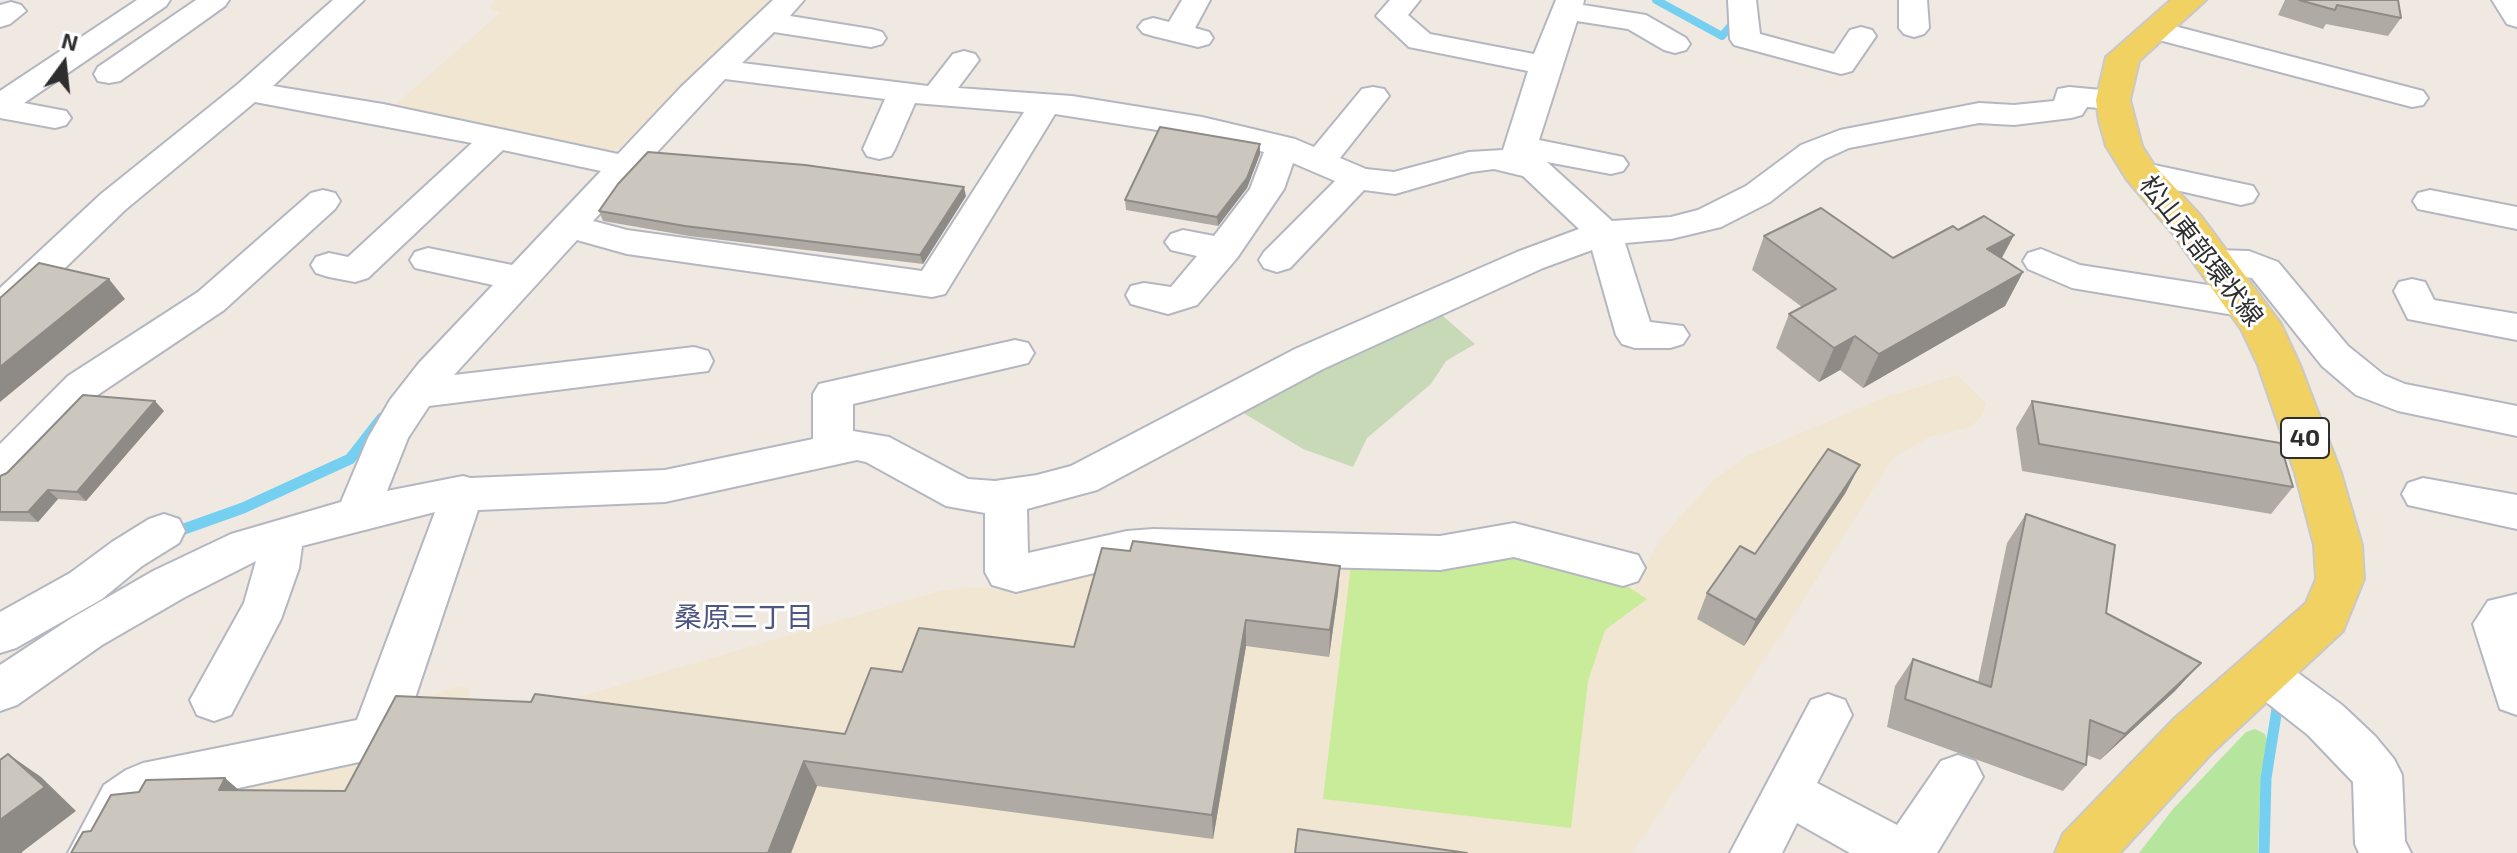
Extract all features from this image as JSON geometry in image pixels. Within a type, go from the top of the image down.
[{"type":"main road","name":"松山東部環状線","points":[[2083,853],[2194,735],[2326,616],[2340,579],[2338,545],[2318,473],[2279,365],[2260,324],[2215,262],[2140,172],[2124,146],[2113,100],[2123,57],[2190,0]]},
{"type":"street","points":[[0,107],[156,0]]},
{"type":"street","points":[[109,74],[215,0]]},
{"type":"street","points":[[0,309],[113,202],[249,91],[350,0]]},
{"type":"street","points":[[1176,33],[1196,0]]},
{"type":"street","points":[[1406,0],[1391,16],[1420,41],[1545,65]]},
{"type":"street","points":[[1742,0],[1745,39],[1841,65],[1861,36]]},
{"type":"street","points":[[2506,0],[2517,18]]},
{"type":"street","points":[[1518,155],[1545,65],[1568,6],[1636,21],[1675,44]]},
{"type":"street","points":[[356,516],[388,438],[417,393],[625,166],[779,11],[871,38]]},
{"type":"street","points":[[2155,30],[2378,78],[2412,98]]},
{"type":"street","points":[[936,96],[964,60]]},
{"type":"street","points":[[719,69],[936,96],[1072,106],[1202,127],[1283,146],[1357,178],[1395,183],[1469,162],[1518,155],[1611,164]]},
{"type":"street","points":[[249,91],[497,138],[625,166]]},
{"type":"street","points":[[879,149],[904,92]]},
{"type":"street","points":[[1320,162],[1373,96]]},
{"type":"street","points":[[0,691],[86,632],[169,584],[246,546],[431,496],[463,492],[665,486],[714,478],[833,448],[857,445],[875,448],[961,495],[1037,491],[1082,479],[1309,359],[1580,239],[1604,233],[1671,228],[1709,219],[1758,194],[1813,152],[1840,140],[1979,113],[2014,115],[2071,108],[2069,96],[2113,100]]},
{"type":"street","points":[[569,226],[627,242],[932,285],[1045,104]]},
{"type":"street","points":[[0,107],[55,118]]},
{"type":"street","points":[[329,265],[355,270],[497,138]]},
{"type":"street","points":[[1144,295],[1168,301],[1184,296],[1224,250],[1267,189],[1283,146]]},
{"type":"street","points":[[1518,155],[1604,233],[1635,335],[1670,335]]},
{"type":"street","points":[[2140,172],[2241,194]]},
{"type":"street","points":[[1277,260],[1357,178]]},
{"type":"street","points":[[2430,201],[2517,218]]},
{"type":"street","points":[[0,470],[82,386],[180,339],[211,301],[315,208],[267,208]]},
{"type":"street","points":[[1183,242],[1224,250]]},
{"type":"street","points":[[428,260],[520,279]]},
{"type":"street","points":[[2041,261],[2072,276],[2246,304]]},
{"type":"street","points":[[2215,262],[2249,263],[2265,270],[2335,356],[2370,385],[2398,397],[2514,429]]},
{"type":"street","points":[[2412,291],[2421,310],[2517,327]]},
{"type":"street","points":[[833,448],[833,394],[1015,353]]},
{"type":"street","points":[[417,393],[694,361]]},
{"type":"street","points":[[2364,410],[2514,429]]},
{"type":"street","points":[[94,853],[122,801],[143,786],[373,738],[390,701],[463,492]]},
{"type":"street","points":[[2423,494],[2517,512]]},
{"type":"street","points":[[1006,495],[1007,572],[1016,574],[1127,548],[1153,546],[1440,553],[1514,540],[1623,568]]},
{"type":"street","points":[[0,634],[86,586],[127,554],[164,531]]},
{"type":"street","points":[[214,700],[265,606],[277,568],[282,534]]},
{"type":"street","points":[[2517,613],[2504,614],[2496,624],[2517,695]]},
{"type":"street","points":[[2263,673],[2325,720],[2358,751],[2377,775],[2380,844],[2385,853]]},
{"type":"street","points":[[1756,853],[1828,715]]},
{"type":"street","points":[[1787,792],[1892,851],[1958,777]]},
{"type":"shaded area","points":[[496,0],[777,0],[713,64],[699,70],[622,146],[610,152],[395,105],[501,12],[489,9]]},
{"type":"shaded area","points":[[1957,375],[1986,403],[1981,418],[1967,428],[1929,437],[1893,458],[1783,632],[1632,853],[103,853],[126,813],[458,686],[468,688],[472,711],[518,715],[940,591],[976,587],[1014,590],[1151,557],[1619,581],[1632,589],[1661,539],[1679,518],[1715,479],[1747,456],[1886,397]]},
{"type":"green space","points":[[1435,309],[1475,344],[1446,361],[1431,384],[1367,438],[1353,467],[1303,449],[1237,409]]},
{"type":"green space","points":[[1502,552],[1619,581],[1647,599],[1605,630],[1588,681],[1571,828],[1323,799],[1351,565]]},
{"type":"green space","points":[[2255,729],[2265,734],[2268,743],[2261,773],[2258,853],[2139,853],[2173,809],[2246,732]]},
{"type":"building","points":[[2299,0],[2398,0],[2401,18],[2337,5],[2335,10]]},
{"type":"building","points":[[1160,127],[1260,144],[1247,178],[1217,217],[1125,200]]},
{"type":"building","points":[[648,152],[805,165],[964,187],[920,255],[685,226],[599,211],[618,184]]},
{"type":"building","points":[[1821,208],[1893,258],[1953,226],[1958,230],[1984,216],[2014,235],[1987,249],[2023,272],[1879,354],[1855,336],[1834,348],[1789,314],[1836,289],[1764,236]]},
{"type":"building","points":[[39,263],[109,279],[0,367],[0,298]]},
{"type":"building","points":[[83,395],[155,401],[77,492],[48,490],[28,512],[0,512],[0,476],[7,473]]},
{"type":"building","points":[[2032,401],[2280,443],[2293,487],[2039,444]]},
{"type":"building","points":[[1828,449],[1860,465],[1756,620],[1707,593],[1740,546],[1755,554]]},
{"type":"building","points":[[2026,514],[2115,545],[2106,613],[2201,663],[2125,734],[2090,720],[2086,765],[1905,699],[1913,659],[1991,687]]},
{"type":"building","points":[[1133,541],[1340,566],[1330,630],[1246,620],[1212,815],[804,761],[768,853],[71,853],[83,832],[91,831],[111,795],[139,792],[146,780],[225,778],[219,790],[345,791],[396,696],[531,702],[535,694],[845,734],[871,668],[902,672],[919,628],[1074,647],[1102,548],[1130,551]]},
{"type":"building","points":[[8,754],[45,787],[0,820],[0,760]]},
{"type":"building","points":[[1298,829],[1467,853],[1295,853]]},
{"type":"waterway","points":[[1656,0],[1722,36],[1738,17],[1732,0]]},
{"type":"waterway","points":[[173,533],[243,508],[350,459],[382,418]]},
{"type":"waterway","points":[[2264,853],[2266,778],[2277,709]]},
{"type":"district","name":"桑原三丁目","points":[[744,618]]}]
